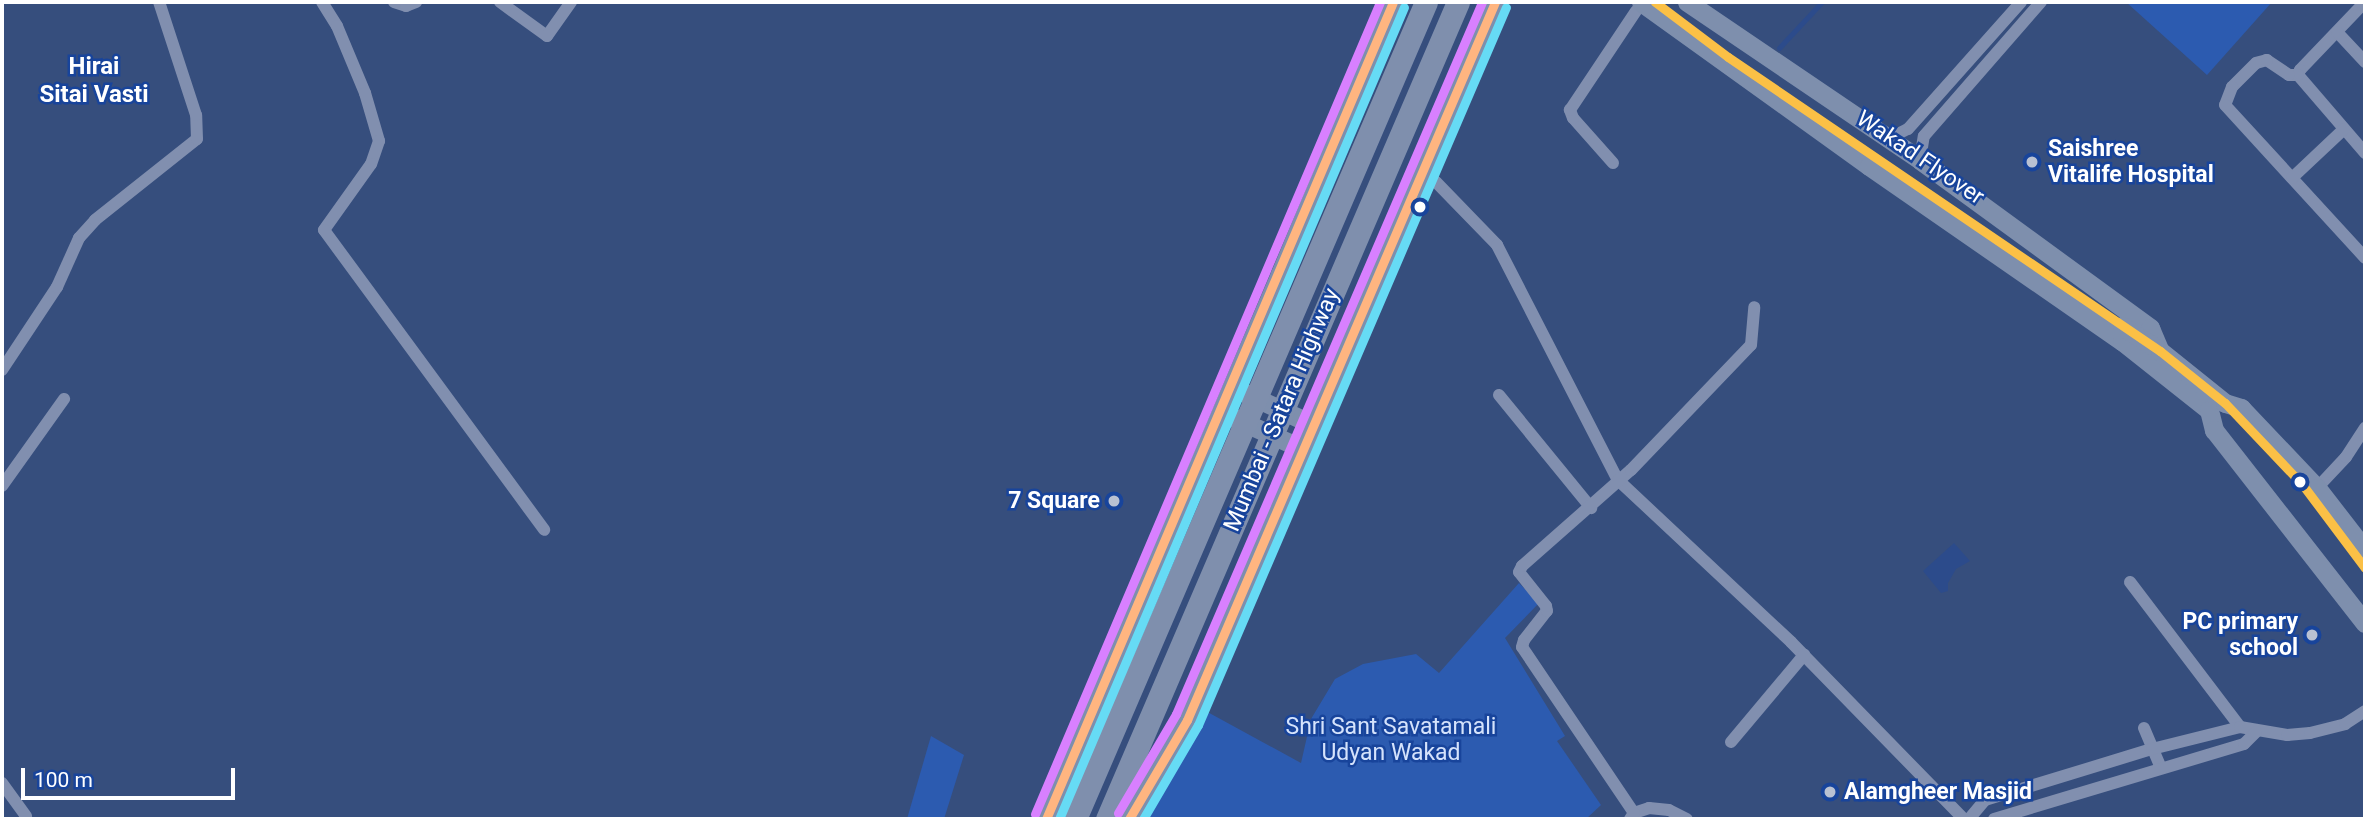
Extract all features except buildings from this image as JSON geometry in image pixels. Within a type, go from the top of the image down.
[{"type":"highway","name":"Mumbai - Satara Highway","points":[[1075,819],[1426,2]]},
{"type":"highway","name":"Mumbai - Satara Highway","points":[[1107,819],[1458,2]]},
{"type":"main road","points":[[1046,819],[1232,387],[1393,2]]},
{"type":"main road","points":[[1129,819],[1187,720],[1495,2]]},
{"type":"main road","name":"Wakad Flyover","points":[[1655,2],[1728,57],[2156,358]]},
{"type":"main road","points":[[1687,2],[1920,160],[2150,328],[2156,358],[2209,410],[2214,430],[2365,623]]},
{"type":"main road","points":[[1634,5],[1686,50],[2129,359],[2156,358],[2225,403],[2241,408],[2317,488],[2365,550]]},
{"type":"main road","name":"Wakad Flyover","points":[[1634,5],[1869,166],[2125,336]]},
{"type":"main road","points":[[1686,50],[1707,17]]},
{"type":"main road","points":[[1232,387],[1314,425]]},
{"type":"main road","points":[[1221,412],[1303,449]]},
{"type":"street","points":[[2,370],[57,287],[79,238],[95,220],[197,139],[196,115],[159,2]]},
{"type":"street","points":[[322,2],[337,26],[365,93],[379,141],[371,164],[324,230],[544,530]]},
{"type":"street","points":[[394,2],[406,6],[416,2]]},
{"type":"street","points":[[500,2],[547,36],[571,2]]},
{"type":"street","points":[[1888,139],[1908,130],[2021,2]]},
{"type":"street","points":[[1920,160],[1924,136],[2041,2]]},
{"type":"street","points":[[2365,2],[2298,75],[2288,75],[2267,60],[2256,63],[2226,98],[2225,105],[2365,258]]},
{"type":"street","points":[[1613,163],[1570,110],[1634,5]]},
{"type":"street","points":[[2337,32],[2365,62]]},
{"type":"street","points":[[2298,75],[2365,153]]},
{"type":"street","points":[[2292,178],[2344,129]]},
{"type":"street","points":[[1422,172],[1436,182],[1497,245],[1618,480],[1804,655],[1967,819],[1985,800],[2152,749],[2240,727],[2256,732],[2287,735],[2310,733],[2345,724],[2365,711]]},
{"type":"street","points":[[1687,819],[1669,810],[1649,808],[1632,816],[1522,647],[1524,640],[1546,611],[1546,606],[1519,572],[1522,566],[1591,508],[1751,345],[1754,307]]},
{"type":"street","points":[[1499,395],[1591,508]]},
{"type":"street","points":[[2,486],[64,400]]},
{"type":"street","points":[[2317,488],[2346,457],[2365,428]]},
{"type":"street","points":[[2130,582],[2240,727]]},
{"type":"street","points":[[1731,742],[1804,655]]},
{"type":"street","points":[[2144,728],[2161,768]]},
{"type":"street","points":[[1994,819],[2244,744],[2256,732]]},
{"type":"street","points":[[2,783],[26,816]]},
{"type":"green space","points":[[2126,2],[2272,2],[2207,75]]},
{"type":"green space","name":"Shri Sant Savatamali Udyan Wakad","points":[[1519,583],[1539,603],[1505,638],[1565,736],[1557,741],[1601,805],[1586,819],[1142,819],[1202,709],[1301,763],[1311,719],[1335,679],[1363,664],[1416,654],[1439,673]]},
{"type":"green space","points":[[931,736],[964,755],[944,819],[907,819]]},
{"type":"shaded area","points":[[1954,543],[1970,561],[1956,569],[1948,583],[1948,591],[1941,593],[1923,571]]},
{"type":"waterway","points":[[1779,48],[1822,2]]},
{"type":"transit line","points":[[1035,814],[1380,2]]},
{"type":"transit line","points":[[1046,819],[1393,2]]},
{"type":"transit line","points":[[1118,813],[1176,714],[1482,2]]},
{"type":"transit line","points":[[1129,819],[1187,720],[1495,2]]},
{"type":"transit line","points":[[1655,2],[1728,57],[2160,351],[2225,403],[2302,484],[2365,568]]},
{"type":"transit line","points":[[1059,819],[1404,7]]},
{"type":"transit line","points":[[1143,819],[1198,725],[1506,7]]},
{"type":"place","name":"Saishree Vitalife Hospital","points":[[2032,162]]},
{"type":"place","name":"7 Square","points":[[1114,501]]},
{"type":"place","name":"PC primary school","points":[[2312,635]]},
{"type":"place","name":"Alamgheer Masjid","points":[[1830,792]]},
{"type":"district","name":"Hirai Sitai Vasti","points":[[94,81]]}]
